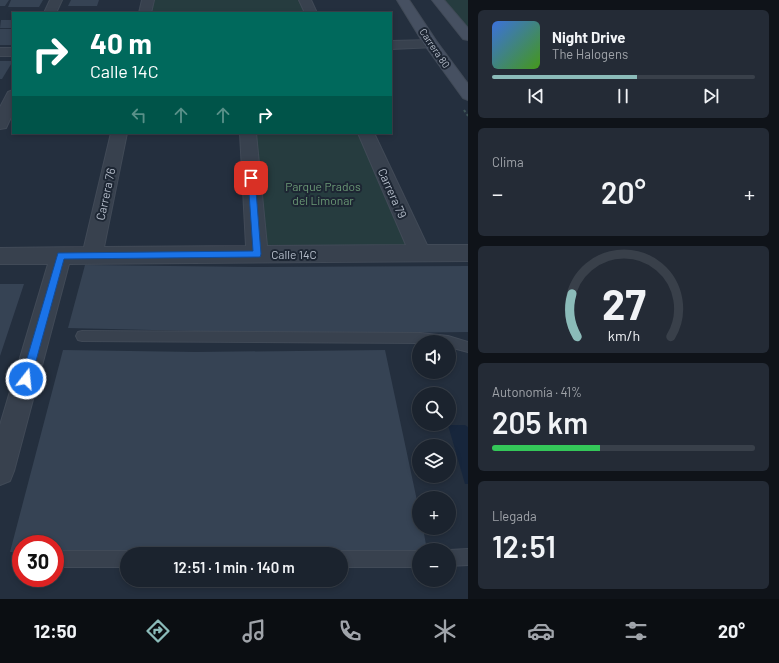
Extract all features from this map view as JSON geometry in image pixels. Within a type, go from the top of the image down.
[{"type":"main road","name":"Carrera 80","points":[[403,0],[431,44],[468,95]]},
{"type":"main road","points":[[438,0],[468,36]]},
{"type":"street","points":[[50,12],[56,0]]},
{"type":"street","points":[[145,12],[148,0]]},
{"type":"street","points":[[305,0],[311,12]]},
{"type":"street","points":[[392,45],[431,44]]},
{"type":"street","points":[[0,52],[12,52]]},
{"type":"street","points":[[0,124],[12,97]]},
{"type":"street","name":"Carrera 76","points":[[92,255],[119,134]]},
{"type":"street","points":[[248,134],[257,254]]},
{"type":"street","name":"Carrera 79","points":[[366,134],[420,253]]},
{"type":"street","name":"Calle 14C","points":[[0,256],[468,253]]},
{"type":"street","points":[[0,471],[61,256]]},
{"type":"lane","points":[[82,336],[413,338],[457,343],[468,347]]},
{"type":"lane","points":[[456,558],[468,557]]},
{"type":"lane","points":[[64,559],[120,559]]},
{"type":"lane","points":[[348,559],[412,559]]},
{"type":"green space","points":[[148,0],[305,0],[311,12],[145,12]]},
{"type":"green space","points":[[438,0],[468,0],[468,36]]},
{"type":"green space","name":"Parque Prados del Limonar","points":[[248,134],[366,134],[420,253],[257,254]]},
{"type":"water","points":[[456,425],[465,425],[468,427],[468,484],[465,484],[456,453],[456,439],[452,439],[450,431],[456,431]]},
{"type":"building","points":[[0,0],[9,0],[5,6],[0,6]]},
{"type":"building","points":[[11,0],[43,0],[39,7],[8,7]]},
{"type":"building","points":[[71,0],[99,0],[97,6],[68,6]]},
{"type":"building","points":[[1,20],[12,20],[12,28],[0,28]]},
{"type":"building","points":[[0,29],[12,29],[12,45],[0,45]]},
{"type":"building","points":[[0,61],[12,61],[2,79],[0,79]]},
{"type":"building","points":[[85,265],[257,267],[468,266],[468,332],[317,334],[68,328]]},
{"type":"building","points":[[0,284],[24,284],[0,356]]},
{"type":"building","points":[[63,350],[196,352],[385,350],[412,483],[415,491],[412,491],[412,535],[424,535],[426,543],[412,543],[412,553],[348,553],[348,547],[120,547],[120,552],[64,552],[64,535],[14,535]]},
{"type":"route","points":[[26,379],[61,256],[257,254],[251,178]]}]
